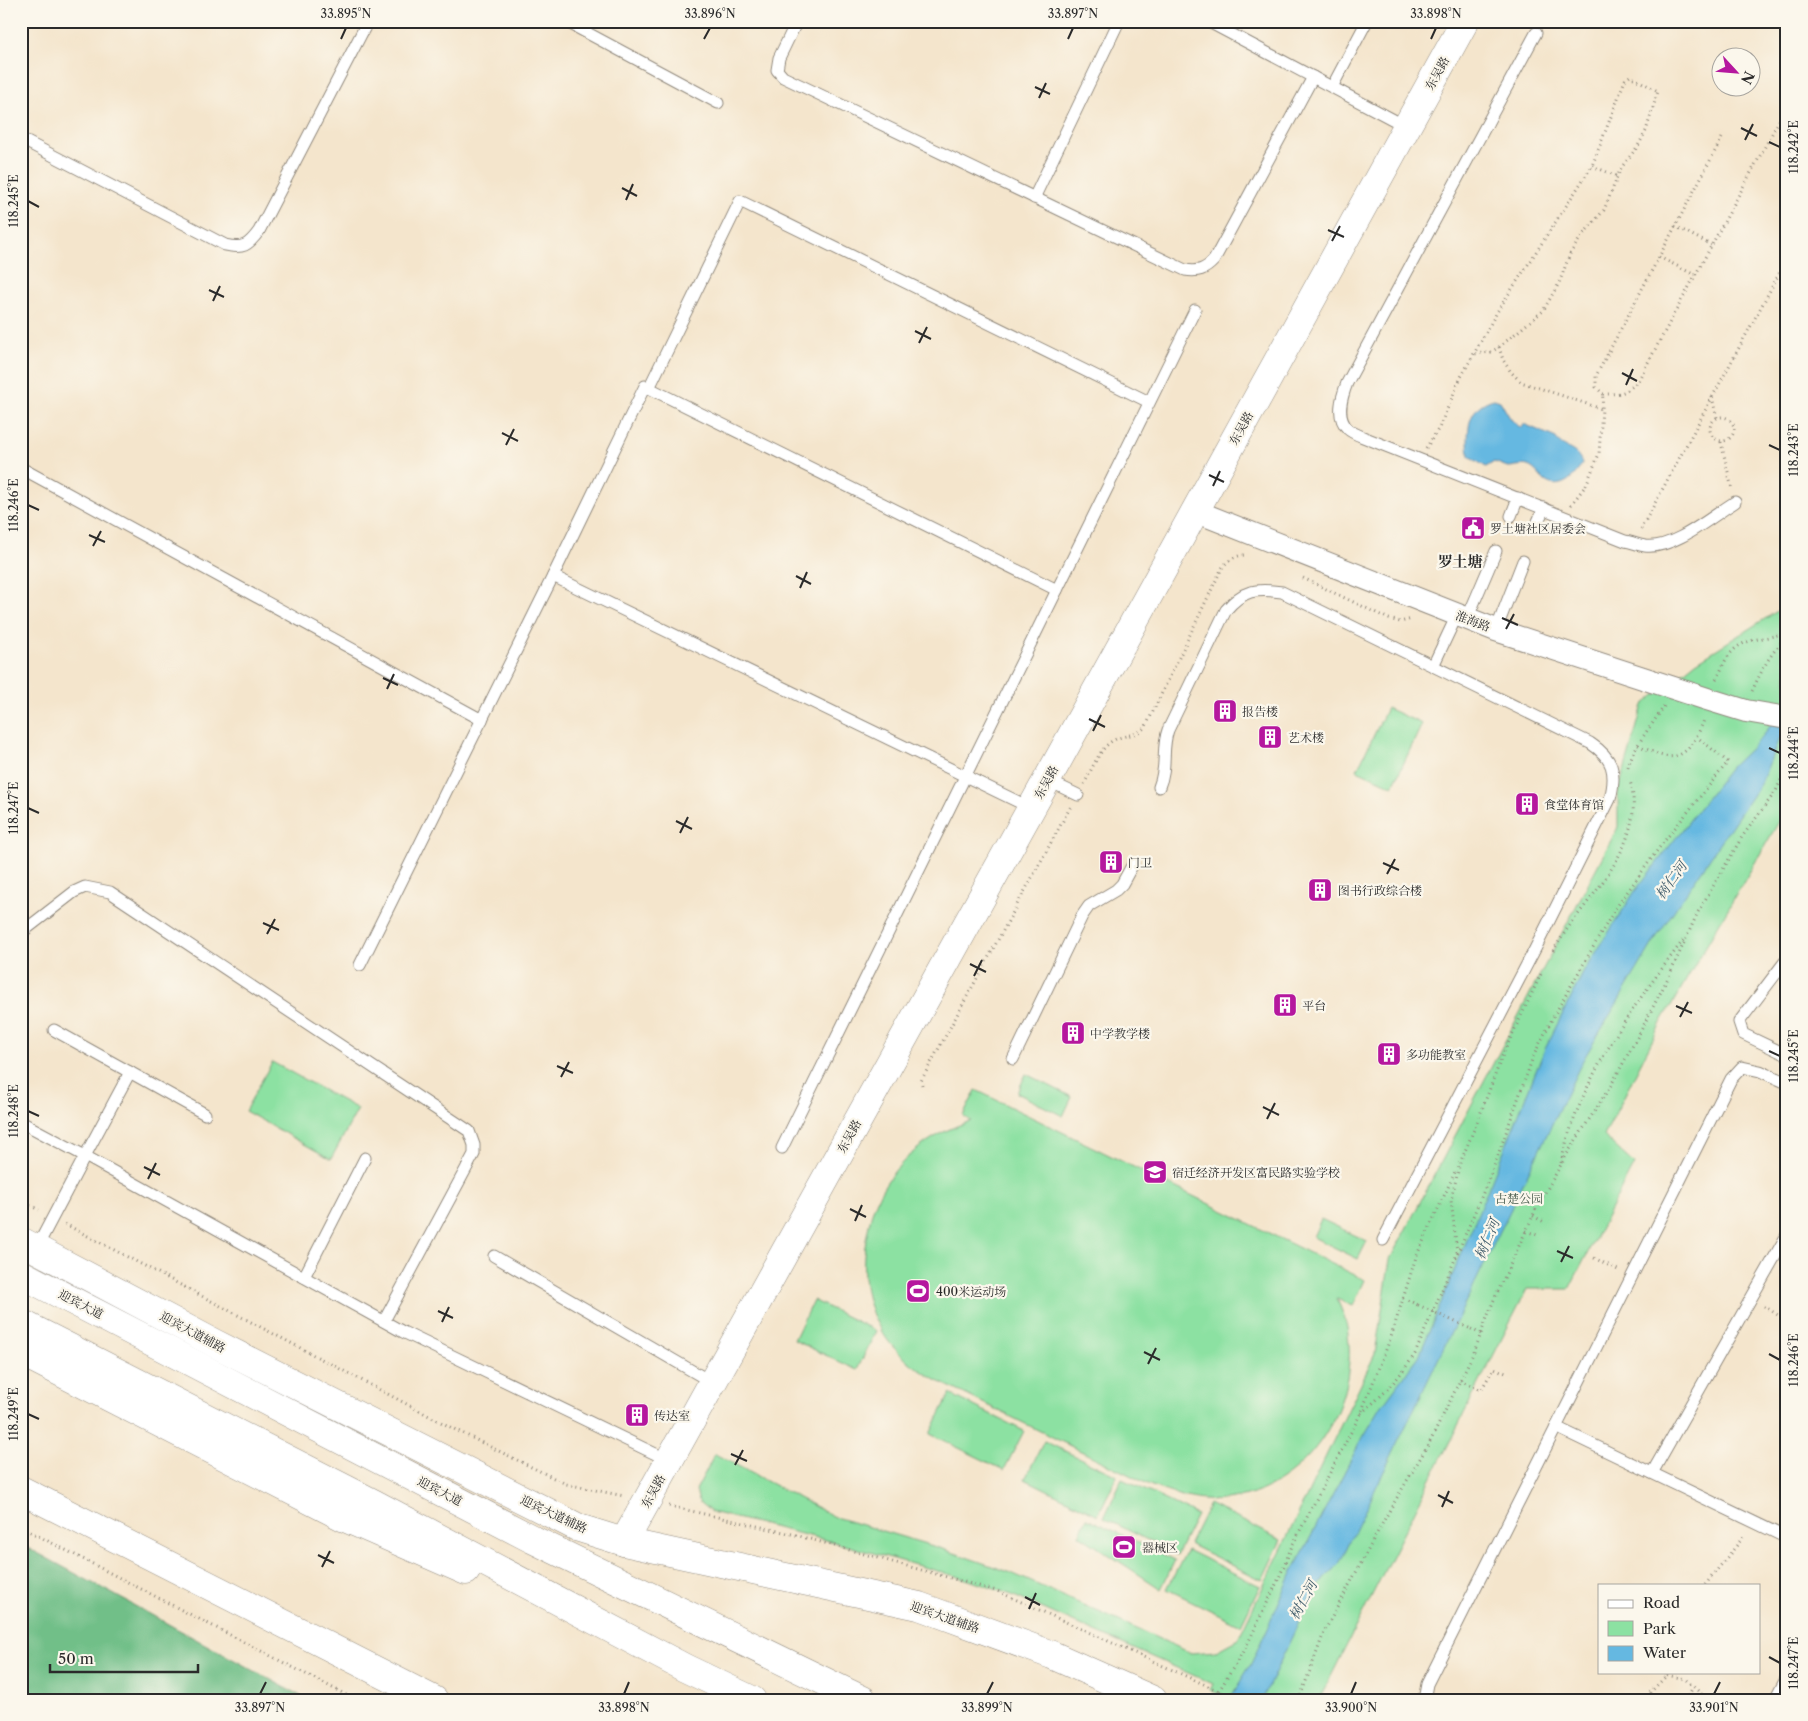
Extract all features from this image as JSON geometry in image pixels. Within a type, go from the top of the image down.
[{"type":"main road","name":"东吴路","points":[[624,1542],[1196,511],[1465,21]]},
{"type":"main road","name":"迎宾大道辅路","points":[[28,1245],[214,1343],[580,1528],[624,1542],[919,1606],[1052,1655],[1153,1700]]},
{"type":"main road","name":"迎宾大道","points":[[21,1274],[532,1539],[863,1700]]},
{"type":"main road","points":[[21,1323],[373,1503],[685,1668]]},
{"type":"main road","points":[[21,1352],[345,1518],[685,1668],[752,1700]]},
{"type":"main road","points":[[21,1490],[434,1700]]},
{"type":"main road","points":[[794,1667],[879,1700]]},
{"type":"street","name":"淮海路","points":[[1196,511],[1496,630],[1708,700],[1745,710],[1787,718]]},
{"type":"lane","points":[[21,139],[225,245],[238,248],[250,243],[259,231],[368,21]]},
{"type":"lane","points":[[565,21],[718,102]]},
{"type":"lane","points":[[797,21],[779,58],[777,70],[783,77],[1185,270],[1195,272],[1206,268],[1214,260],[1313,77]]},
{"type":"lane","points":[[1034,198],[1119,21]]},
{"type":"lane","points":[[1207,21],[1407,127]]},
{"type":"lane","points":[[1332,87],[1367,21]]},
{"type":"lane","points":[[1536,33],[1347,383],[1341,398],[1341,414],[1348,429],[1362,437],[1633,543],[1645,546],[1662,545],[1683,535],[1735,502]]},
{"type":"lane","points":[[649,388],[740,201],[1149,402]]},
{"type":"lane","points":[[782,1148],[1195,310]]},
{"type":"lane","points":[[360,965],[553,576],[644,386],[1057,590]]},
{"type":"lane","points":[[21,468],[482,720]]},
{"type":"lane","points":[[1511,516],[1518,498]]},
{"type":"lane","points":[[1536,526],[1544,508]]},
{"type":"lane","points":[[1432,666],[1454,614],[1496,551]]},
{"type":"lane","points":[[1496,630],[1523,561]]},
{"type":"lane","points":[[553,576],[1031,808]]},
{"type":"lane","points":[[1159,787],[1165,768],[1164,739],[1226,610],[1239,596],[1264,590],[1282,592],[1595,746],[1608,758],[1614,775],[1610,799],[1383,1240]]},
{"type":"lane","points":[[1047,780],[1078,795]]},
{"type":"lane","points":[[1013,1059],[1082,916],[1090,906],[1116,890],[1122,884],[1133,864]]},
{"type":"lane","points":[[21,933],[74,892],[85,887],[110,892],[469,1132],[474,1145],[474,1154],[384,1321]]},
{"type":"lane","points":[[1787,959],[1739,1022],[1743,1034],[1787,1054]]},
{"type":"lane","points":[[54,1030],[205,1114]]},
{"type":"lane","points":[[1424,1700],[1427,1684],[1731,1079],[1742,1067],[1760,1071],[1787,1083]]},
{"type":"lane","points":[[28,1245],[52,1217],[130,1072]]},
{"type":"lane","points":[[21,1122],[384,1321],[670,1461]]},
{"type":"lane","points":[[304,1277],[365,1158]]},
{"type":"lane","points":[[1652,1473],[1787,1235]]},
{"type":"lane","points":[[494,1256],[713,1382]]},
{"type":"lane","points":[[1556,1427],[1787,1538]]},
{"type":"lane","points":[[1775,1700],[1787,1677]]},
{"type":"path","points":[[1419,459],[1439,428],[1461,377],[1497,312],[1592,166],[1625,80],[1630,76],[1658,91],[1646,131],[1617,176],[1604,210],[1581,237],[1570,254],[1559,283],[1543,311],[1491,352],[1474,354]]},
{"type":"path","points":[[1722,138],[1596,376],[1596,387],[1603,394],[1626,392],[1638,381],[1787,106]]},
{"type":"path","points":[[1592,166],[1617,176]]},
{"type":"path","points":[[1675,226],[1711,245]]},
{"type":"path","points":[[1659,257],[1695,275]]},
{"type":"path","points":[[1633,543],[1787,259]]},
{"type":"path","points":[[1499,347],[1503,360],[1521,382],[1602,409]]},
{"type":"path","points":[[1564,516],[1586,484],[1599,454],[1603,394]]},
{"type":"path","points":[[1712,397],[1717,418]]},
{"type":"path","points":[[1725,417],[1732,421],[1734,433],[1722,442],[1714,438],[1710,431],[1711,423],[1717,418],[1725,417]]},
{"type":"path","points":[[1722,442],[1735,502]]},
{"type":"path","points":[[922,1085],[921,1081],[1105,747],[1116,739],[1142,732],[1222,568],[1227,562],[1238,556],[1252,557]]},
{"type":"path","points":[[1297,575],[1389,619],[1400,622],[1454,614]]},
{"type":"path","points":[[1638,745],[1663,756],[1670,757],[1685,752],[1697,736],[1712,683],[1718,677],[1726,659],[1745,642],[1755,638],[1778,636],[1787,632]]},
{"type":"path","points":[[1745,710],[1764,664],[1774,649],[1787,637]]},
{"type":"path","points":[[1628,774],[1630,760],[1638,745],[1675,688]]},
{"type":"path","points":[[1361,1413],[1383,1395],[1399,1378],[1415,1354],[1493,1169],[1533,1057],[1585,958],[1615,908],[1662,844],[1728,762],[1697,736]]},
{"type":"path","points":[[1299,1700],[1325,1630],[1430,1440],[1460,1380],[1481,1334],[1496,1294],[1533,1216],[1560,1166],[1624,1063],[1669,976],[1698,912],[1742,837],[1782,781],[1787,767]]},
{"type":"path","points":[[1551,954],[1568,926],[1599,888],[1618,858],[1634,814],[1632,789],[1629,779]]},
{"type":"path","points":[[1560,1166],[1580,1105],[1610,1046],[1632,1010],[1690,932]]},
{"type":"path","points":[[1219,1691],[1247,1645],[1292,1546],[1361,1413],[1391,1337],[1416,1257],[1460,1163],[1503,1054],[1544,968]]},
{"type":"path","points":[[1457,1254],[1451,1200],[1460,1163]]},
{"type":"path","points":[[21,1201],[456,1430],[566,1484],[792,1534],[997,1591],[1239,1700]]},
{"type":"path","points":[[1533,1216],[1546,1223]]},
{"type":"path","points":[[1526,1231],[1540,1236]]},
{"type":"path","points":[[1594,1258],[1632,1276]]},
{"type":"path","points":[[1403,1298],[1481,1334]]},
{"type":"path","points":[[1751,1298],[1787,1321]]},
{"type":"path","points":[[1460,1380],[1482,1390],[1494,1368],[1508,1374]]},
{"type":"path","points":[[1706,1584],[1755,1523]]},
{"type":"path","points":[[21,1527],[356,1700]]},
{"type":"path","points":[[1643,1700],[1667,1674],[1685,1680],[1708,1700]]},
{"type":"path","points":[[1686,1700],[1693,1687]]},
{"type":"green space","name":"古楚公园","points":[[1787,605],[1787,808],[1661,1023],[1604,1136],[1634,1164],[1569,1289],[1527,1289],[1319,1700],[1232,1700],[1210,1690],[1213,1684],[1012,1595],[966,1579],[830,1541],[711,1512],[699,1502],[696,1490],[715,1454],[835,1517],[943,1549],[1009,1572],[1191,1653],[1216,1651],[1238,1639],[1375,1354],[1390,1259],[1618,827],[1618,792],[1643,705],[1696,662]]},
{"type":"green space","points":[[1387,708],[1422,724],[1393,786],[1357,770]]},
{"type":"green space","points":[[272,1062],[358,1109],[331,1159],[245,1111]]},
{"type":"green space","points":[[1026,1074],[1072,1097],[1063,1116],[1017,1093]]},
{"type":"green space","name":"400米运动场","points":[[976,1090],[1365,1280],[1353,1306],[1337,1299],[1347,1330],[1349,1362],[1345,1389],[1335,1415],[1322,1440],[1304,1461],[1283,1478],[1259,1491],[1233,1499],[1201,1500],[1181,1496],[1152,1486],[936,1380],[921,1371],[895,1349],[878,1324],[868,1302],[864,1277],[864,1252],[870,1219],[881,1191],[901,1164],[940,1134],[971,1121],[963,1116]]},
{"type":"green space","points":[[1321,1219],[1367,1241],[1358,1259],[1313,1237]]},
{"type":"green space","points":[[813,1300],[876,1331],[857,1370],[794,1340]]},
{"type":"green space","points":[[950,1394],[1024,1431],[1004,1470],[930,1434]]},
{"type":"green space","points":[[1044,1441],[1117,1476],[1098,1515],[1025,1479]]},
{"type":"green space","points":[[1122,1479],[1197,1515],[1177,1555],[1104,1518]]},
{"type":"green space","points":[[1209,1504],[1281,1540],[1262,1580],[1189,1544]]},
{"type":"green space","name":"器械区","points":[[1087,1518],[1175,1560],[1161,1589],[1079,1535]]},
{"type":"green space","points":[[21,1544],[308,1700],[21,1700]]},
{"type":"green space","points":[[1187,1550],[1260,1586],[1241,1625],[1167,1589]]},
{"type":"water","points":[[1494,399],[1500,401],[1518,426],[1522,428],[1524,424],[1556,438],[1562,445],[1573,451],[1582,463],[1576,473],[1562,484],[1556,485],[1545,481],[1528,466],[1508,467],[1494,462],[1486,467],[1469,456],[1468,438],[1470,421],[1473,414],[1485,402]]},
{"type":"water","name":"树仁河","points":[[1787,705],[1787,728],[1778,741],[1762,781],[1659,933],[1583,1060],[1339,1564],[1324,1578],[1310,1599],[1262,1700],[1229,1700],[1251,1664],[1293,1571],[1359,1444],[1381,1407],[1419,1356],[1544,1051],[1583,973],[1635,891],[1730,768],[1760,739]]},
{"type":"place","name":"罗土塘社区居委会","points":[[1473,528]]},
{"type":"place","name":"报告楼","points":[[1225,711]]},
{"type":"place","name":"艺术楼","points":[[1270,737]]},
{"type":"place","name":"食堂体育馆","points":[[1527,804]]},
{"type":"place","name":"门卫","points":[[1111,862]]},
{"type":"place","name":"图书行政综合楼","points":[[1320,890]]},
{"type":"place","name":"平台","points":[[1285,1005]]},
{"type":"place","name":"中学教学楼","points":[[1073,1033]]},
{"type":"place","name":"多功能教室","points":[[1389,1054]]},
{"type":"place","name":"宿迁经济开发区富民路实验学校","points":[[1155,1172]]},
{"type":"place","name":"400米运动场","points":[[918,1291]]},
{"type":"place","name":"传达室","points":[[637,1415]]},
{"type":"place","name":"器械区","points":[[1124,1547]]},
{"type":"district","name":"罗土塘","points":[[1460,561]]}]
